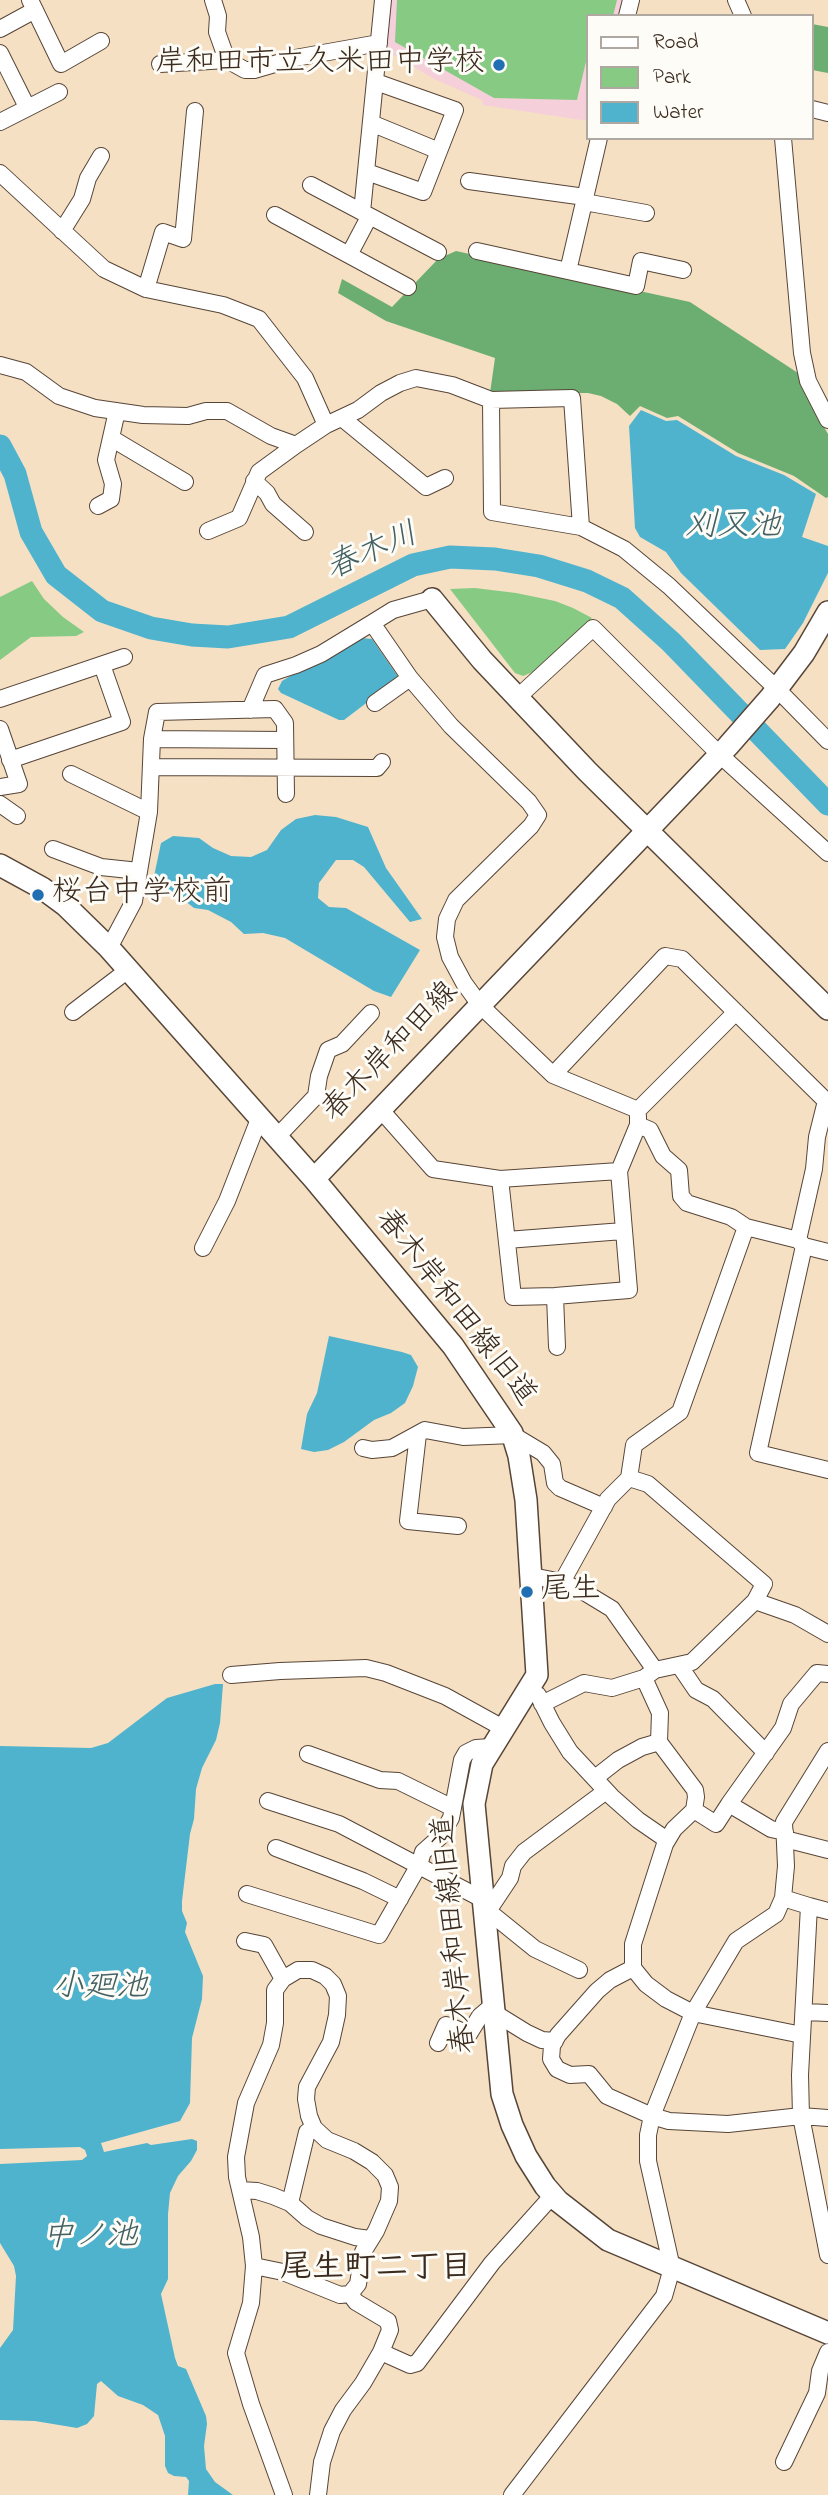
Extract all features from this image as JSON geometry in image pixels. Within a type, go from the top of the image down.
[{"type":"street","points":[[214,0],[218,32],[227,60]]},
{"type":"street","points":[[349,255],[366,214],[366,172],[383,0]]},
{"type":"street","points":[[0,29],[32,5],[61,64],[101,41]]},
{"type":"street","points":[[160,64],[227,60],[245,70],[254,70],[295,58],[379,43]]},
{"type":"street","points":[[0,53],[27,107]]},
{"type":"street","points":[[366,172],[424,192],[455,110],[376,82]]},
{"type":"street","points":[[1,119],[59,92]]},
{"type":"street","points":[[146,289],[163,232],[183,239],[195,111]]},
{"type":"street","points":[[371,123],[439,151]]},
{"type":"street","points":[[568,271],[599,140]]},
{"type":"street","points":[[783,140],[802,353],[808,381],[828,420]]},
{"type":"street","points":[[62,231],[82,199],[88,178],[101,156]]},
{"type":"street","points":[[0,173],[104,270],[146,289],[223,305],[259,319],[305,378],[326,425]]},
{"type":"street","points":[[469,181],[585,199],[646,213]]},
{"type":"street","points":[[311,185],[438,252]]},
{"type":"street","points":[[275,215],[408,288]]},
{"type":"street","points":[[477,251],[636,286],[641,261],[683,270]]},
{"type":"street","points":[[0,365],[26,372],[59,396],[95,408],[143,415],[188,416],[206,411],[227,411],[271,436],[296,445]]},
{"type":"street","points":[[208,531],[239,518],[259,472],[326,425],[358,410],[400,383],[416,378],[452,385],[491,400],[572,398],[581,527]]},
{"type":"street","points":[[491,400],[492,512],[581,527],[624,549],[669,586],[828,741]]},
{"type":"street","points":[[98,506],[111,499],[114,484],[106,460],[117,411]]},
{"type":"street","points":[[342,418],[401,457],[426,487],[445,478]]},
{"type":"street","points":[[111,439],[185,482]]},
{"type":"street","points":[[254,481],[267,493],[273,504],[305,533]]},
{"type":"street","points":[[250,710],[265,675],[321,654],[393,610],[432,599],[517,698],[646,831],[828,1009]]},
{"type":"street","name":"春木岸和田線","points":[[314,1179],[740,732],[804,653],[828,612]]},
{"type":"street","points":[[372,623],[410,678],[451,726],[529,802],[538,815],[531,826],[456,900],[447,919],[445,937],[450,957],[464,984],[480,1005],[552,1075],[638,1117],[650,1130],[663,1156],[679,1170],[681,1196],[687,1203],[731,1217],[746,1227],[828,1252]]},
{"type":"street","points":[[517,698],[593,628],[719,754],[828,853]]},
{"type":"street","points":[[0,699],[124,657]]},
{"type":"street","points":[[10,760],[122,722],[102,665]]},
{"type":"street","points":[[375,703],[410,678]]},
{"type":"street","points":[[109,948],[134,901],[149,813],[152,738],[157,712],[275,709],[285,723],[286,794]]},
{"type":"street","points":[[0,729],[19,784],[0,787]]},
{"type":"street","points":[[152,738],[285,740]]},
{"type":"street","points":[[151,767],[377,768],[382,762]]},
{"type":"street","points":[[71,774],[149,813]]},
{"type":"street","points":[[0,804],[17,816]]},
{"type":"street","points":[[52,849],[102,867],[139,871]]},
{"type":"street","points":[[0,865],[42,888],[65,905],[109,948],[314,1179]]},
{"type":"street","points":[[552,1075],[665,956],[682,959],[827,1102],[817,1137],[801,1243],[758,1453],[828,1470]]},
{"type":"street","points":[[73,1012],[128,970]]},
{"type":"street","points":[[500,1179],[513,1297],[629,1290],[619,1171],[638,1117],[736,1012]]},
{"type":"street","points":[[276,1138],[316,1096],[319,1076],[328,1050],[342,1044],[371,1013]]},
{"type":"street","points":[[380,1110],[432,1169],[500,1179],[619,1171]]},
{"type":"street","points":[[203,1248],[227,1202],[259,1119]]},
{"type":"street","name":"春木岸和田線旧道","points":[[314,1179],[453,1346],[513,1435],[526,1500],[537,1675],[482,1764],[474,1804],[502,2094],[526,2156],[553,2195],[608,2239],[828,2333]]},
{"type":"street","points":[[562,1582],[608,1499],[629,1478],[634,1445],[680,1412],[746,1227]]},
{"type":"street","points":[[507,1240],[623,1231]]},
{"type":"street","points":[[555,1296],[557,1347]]},
{"type":"street","points":[[363,1448],[393,1448],[425,1430],[463,1437],[513,1435],[543,1453],[552,1464],[555,1483],[560,1489],[604,1507]]},
{"type":"street","points":[[418,1434],[408,1521],[458,1526]]},
{"type":"street","points":[[542,1704],[584,1683],[612,1688],[692,1662],[755,1601],[765,1584],[648,1484],[629,1478]]},
{"type":"street","points":[[532,1576],[562,1582],[612,1609],[649,1674],[660,1713],[659,1742],[695,1790],[694,1811],[674,1829],[667,1840],[649,1889],[633,1944],[633,1968],[646,1984],[666,1999],[694,2013],[802,2035]]},
{"type":"street","points":[[755,1601],[795,1615],[828,1634]]},
{"type":"street","points":[[679,1665],[696,1690],[713,1699],[766,1753]]},
{"type":"street","points":[[231,1675],[366,1668],[445,1696],[503,1728]]},
{"type":"street","points":[[694,1811],[716,1824],[783,1728],[791,1704],[817,1672],[828,1674]]},
{"type":"street","points":[[533,1683],[570,1752],[638,1821],[667,1840]]},
{"type":"street","points":[[484,1908],[510,1878],[513,1866],[524,1852],[601,1785],[618,1760],[642,1747],[659,1742]]},
{"type":"street","points":[[247,1895],[379,1935],[419,1865],[423,1853],[440,1837],[453,1808],[462,1760],[466,1753],[476,1748],[491,1747]]},
{"type":"street","points":[[512,2495],[664,2296],[672,2268],[648,2161],[648,2135],[652,2116],[694,2013],[736,1941],[776,1914],[783,1898],[786,1866],[784,1822],[828,1751]]},
{"type":"street","points":[[308,1754],[380,1780],[398,1781],[453,1808]]},
{"type":"street","points":[[268,1801],[339,1824],[419,1865],[484,1908],[536,1949],[579,1970]]},
{"type":"street","points":[[729,1804],[785,1836],[828,1850]]},
{"type":"street","points":[[276,1848],[363,1881],[400,1899]]},
{"type":"street","points":[[783,1898],[828,1911]]},
{"type":"street","points":[[809,1906],[801,2116],[828,2255]]},
{"type":"street","points":[[245,1941],[264,1944],[283,1979]]},
{"type":"street","points":[[633,1968],[610,1980],[597,1991],[555,2041],[551,2059],[557,2069],[570,2075],[589,2074],[607,2096],[669,2121],[729,2124],[801,2116],[828,2118]]},
{"type":"street","points":[[254,2266],[283,2272],[340,2295],[351,2294],[358,2284],[363,2252],[389,2201],[390,2187],[385,2175],[372,2162],[354,2151],[327,2140],[314,2128],[309,2116],[307,2087],[331,2042],[338,1996],[326,1976],[313,1970],[298,1970],[283,1979],[275,1990],[275,2024],[271,2045],[246,2103],[236,2157],[254,2266],[251,2303],[236,2353],[251,2404],[284,2495]]},
{"type":"street","points":[[438,2043],[446,2025],[469,2034],[480,2016],[493,2009],[527,2033],[542,2040],[555,2041]]},
{"type":"street","points":[[804,2012],[828,2013]]},
{"type":"street","points":[[290,2203],[307,2133],[314,2128]]},
{"type":"street","points":[[240,2190],[257,2191],[290,2203],[321,2226],[370,2239]]},
{"type":"street","points":[[381,2352],[410,2365],[417,2363],[492,2263],[553,2195]]},
{"type":"street","points":[[318,2495],[322,2462],[332,2431],[381,2352],[390,2330],[388,2321],[356,2302],[351,2294]]},
{"type":"street","points":[[784,2462],[817,2393],[820,2371],[828,2352]]},
{"type":"shaded area","name":"岸和田市立久米田中学校","points":[[388,0],[629,0],[626,14],[586,14],[586,121],[483,105],[482,100],[434,79],[385,50]]},
{"type":"green space","name":"岸和田市立久米田中学校","points":[[397,0],[617,0],[614,14],[586,14],[586,62],[577,100],[494,98],[395,42]]},
{"type":"green space","points":[[814,24],[828,27],[828,73],[814,70]]},
{"type":"green space","points":[[456,251],[690,302],[801,375],[813,409],[828,434],[828,497],[794,476],[738,453],[678,416],[667,418],[640,406],[630,416],[617,404],[588,393],[490,393],[495,358],[386,321],[338,293],[342,279],[392,307],[438,259]]},
{"type":"green space","points":[[32,581],[44,599],[84,632],[76,636],[31,637],[0,660],[0,597]]},
{"type":"green space","points":[[475,588],[555,601],[592,618],[533,672],[523,676],[515,673],[450,589]]},
{"type":"water","name":"刈又池","points":[[641,410],[666,421],[677,420],[736,456],[784,475],[816,494],[802,537],[828,546],[828,573],[803,623],[785,649],[760,650],[681,573],[666,552],[640,537],[635,528],[629,426]]},
{"type":"water","points":[[362,638],[372,639],[399,678],[344,720],[281,693],[278,689],[282,681],[329,659]]},
{"type":"water","points":[[315,815],[336,817],[368,827],[386,868],[422,919],[410,922],[364,867],[353,860],[336,860],[319,883],[318,898],[329,907],[346,908],[420,950],[391,997],[374,991],[285,938],[263,933],[244,934],[231,922],[208,910],[194,908],[175,893],[159,890],[153,881],[161,843],[173,836],[199,838],[231,856],[251,857],[267,850],[281,830],[296,819]]},
{"type":"water","points":[[329,1336],[411,1355],[418,1367],[405,1403],[374,1420],[344,1442],[328,1450],[314,1452],[301,1449],[307,1414],[317,1393]]},
{"type":"water","name":"小廻池","points":[[223,1684],[220,1723],[196,1789],[182,1901],[182,1911],[187,1923],[185,1932],[203,1976],[202,1999],[192,2038],[190,2103],[180,2121],[101,2143],[104,2152],[147,2143],[151,2145],[192,2139],[197,2141],[197,2150],[178,2176],[170,2193],[168,2279],[161,2294],[175,2358],[178,2366],[186,2369],[206,2416],[206,2469],[215,2482],[233,2495],[188,2495],[189,2481],[186,2477],[168,2473],[165,2466],[165,2436],[158,2415],[143,2405],[118,2396],[101,2381],[97,2384],[94,2416],[87,2424],[77,2428],[35,2421],[0,2420],[0,2348],[13,2330],[16,2276],[14,2266],[0,2243],[0,2164],[82,2160],[87,2156],[85,2150],[80,2147],[0,2149],[0,1746],[91,1748],[108,1743],[167,1698]]},
{"type":"waterway","name":"春木川","points":[[0,446],[15,474],[31,532],[56,575],[102,611],[151,628],[192,635],[228,637],[289,627],[413,565],[450,557],[495,559],[539,566],[587,581],[622,598],[671,642],[828,804]]},
{"type":"place","name":"岸和田市立久米田中学校","points":[[499,65]]},
{"type":"place","name":"桜台中学校前","points":[[38,895]]},
{"type":"place","name":"尾生","points":[[527,1592]]},
{"type":"district","name":"尾生町二丁目","points":[[376,2271]]},
{"type":"water label","name":"中ノ池","points":[[90,2239]]}]
